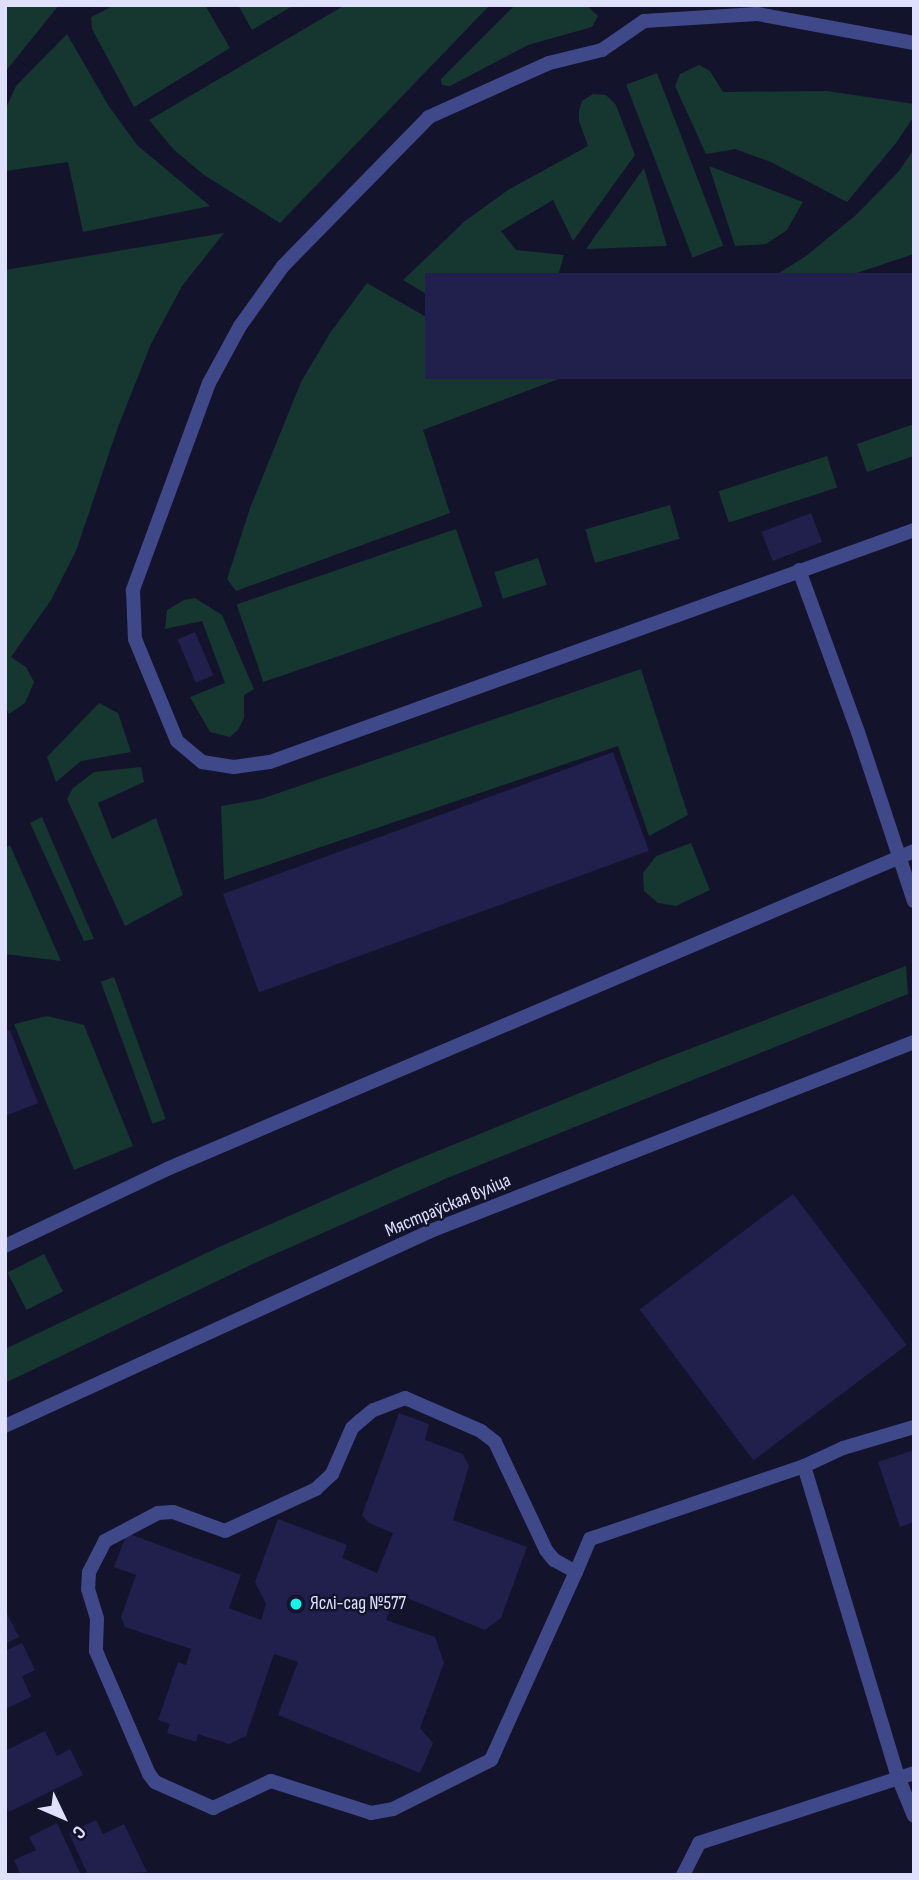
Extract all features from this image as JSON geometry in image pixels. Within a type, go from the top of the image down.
[{"type":"street","points":[[914,43],[757,14],[645,21],[602,50],[549,63],[429,117],[283,266],[233,338],[209,383],[133,590],[135,639],[177,741],[202,762],[234,767],[270,762],[914,530]]},
{"type":"street","points":[[799,570],[819,632],[858,732],[914,901]]},
{"type":"street","points":[[5,1246],[167,1168],[914,851]]},
{"type":"street","name":"Мястраўская вуліца","points":[[5,1426],[433,1230],[914,1042]]},
{"type":"street","points":[[576,1572],[554,1560],[545,1550],[495,1442],[481,1431],[405,1398],[373,1410],[352,1428],[332,1474],[316,1489],[225,1531],[173,1512],[158,1513],[105,1541],[95,1555],[89,1572],[88,1589],[97,1619],[94,1641],[96,1651],[149,1774],[155,1782],[213,1808],[271,1781],[371,1813],[393,1809],[491,1760],[576,1572],[590,1539],[804,1466],[843,1448],[914,1427]]},
{"type":"street","points":[[804,1466],[898,1777],[914,1816]]},
{"type":"street","points":[[683,1875],[699,1843],[914,1773]]},
{"type":"green space","points":[[5,5],[59,5],[5,72]]},
{"type":"green space","points":[[115,5],[205,5],[230,48],[134,107],[92,29],[91,17]]},
{"type":"green space","points":[[238,5],[291,5],[291,7],[252,30]]},
{"type":"green space","points":[[345,5],[490,5],[280,223],[204,175],[174,150],[149,120]]},
{"type":"green space","points":[[515,5],[586,5],[598,16],[592,27],[528,45],[450,86],[442,85],[441,79]]},
{"type":"green space","points":[[67,34],[108,105],[137,145],[210,206],[83,232],[68,162],[5,171],[5,110],[16,86]]},
{"type":"green space","points":[[699,65],[710,71],[723,92],[827,91],[914,104],[914,116],[896,143],[847,202],[771,162],[735,149],[706,154],[675,86],[680,74]]},
{"type":"green space","points":[[657,73],[723,246],[692,258],[626,85]]},
{"type":"green space","points":[[593,94],[606,95],[616,105],[635,155],[573,241],[553,200],[501,231],[516,250],[564,255],[543,328],[436,300],[403,280],[465,221],[508,190],[588,146],[579,121],[579,110],[582,101]]},
{"type":"green space","points":[[914,149],[914,254],[712,321],[423,430],[450,513],[236,591],[227,579],[250,508],[301,382],[330,333],[367,283],[428,318],[563,348],[682,317],[752,290],[806,256],[856,215],[899,171]]},
{"type":"green space","points":[[709,166],[803,202],[787,230],[766,244],[735,246]]},
{"type":"green space","points":[[644,168],[667,246],[586,249]]},
{"type":"green space","points":[[224,233],[182,286],[151,344],[118,427],[76,551],[51,600],[11,657],[26,667],[34,682],[25,703],[9,714],[5,706],[5,270]]},
{"type":"green space","points":[[914,424],[914,456],[867,472],[857,444]]},
{"type":"green space","points":[[827,456],[837,487],[729,523],[719,491]]},
{"type":"green space","points":[[670,505],[680,539],[595,563],[585,529]]},
{"type":"green space","points":[[456,529],[483,607],[263,682],[237,605]]},
{"type":"green space","points":[[538,558],[547,585],[503,599],[494,572]]},
{"type":"green space","points":[[195,598],[222,615],[254,689],[244,695],[244,718],[238,730],[230,737],[210,732],[190,697],[225,683],[202,621],[165,629],[167,610],[184,600]]},
{"type":"green space","points":[[641,669],[688,815],[649,836],[618,746],[224,880],[221,806],[261,799]]},
{"type":"green space","points":[[99,703],[118,713],[131,752],[81,761],[56,782],[47,757]]},
{"type":"green space","points":[[141,767],[144,782],[98,803],[112,839],[156,818],[183,895],[125,926],[67,799],[73,788],[94,772]]},
{"type":"green space","points":[[42,817],[94,939],[84,941],[30,823]]},
{"type":"green space","points":[[691,843],[710,890],[676,906],[658,903],[644,891],[643,873],[656,856]]},
{"type":"green space","points":[[10,845],[61,961],[5,954],[5,849]]},
{"type":"green space","points":[[906,966],[908,994],[445,1179],[257,1262],[5,1383],[5,1349],[219,1247],[406,1164],[658,1061]]},
{"type":"green space","points":[[114,977],[166,1119],[152,1124],[101,982]]},
{"type":"green space","points":[[47,1016],[84,1025],[133,1146],[74,1170],[14,1024]]},
{"type":"green space","points":[[44,1254],[63,1291],[27,1310],[7,1273]]},
{"type":"building","points":[[425,273],[914,273],[914,379],[425,379]]},
{"type":"building","points":[[811,513],[822,542],[773,561],[762,532]]},
{"type":"building","points":[[195,632],[213,675],[196,683],[178,639]]},
{"type":"building","points":[[613,752],[649,851],[259,993],[223,894]]},
{"type":"building","points":[[10,1030],[38,1103],[5,1116],[5,1031]]},
{"type":"building","points":[[793,1194],[907,1345],[753,1460],[640,1310]]},
{"type":"building","points":[[399,1413],[429,1424],[425,1440],[463,1454],[469,1466],[453,1520],[527,1547],[501,1618],[485,1630],[397,1594],[386,1620],[435,1637],[444,1663],[420,1728],[433,1743],[420,1773],[278,1715],[298,1662],[274,1654],[246,1736],[229,1744],[198,1734],[196,1742],[167,1733],[170,1724],[158,1720],[178,1662],[186,1665],[191,1649],[125,1627],[121,1617],[136,1575],[114,1567],[127,1533],[241,1575],[229,1608],[261,1620],[266,1604],[255,1582],[278,1519],[347,1545],[342,1558],[377,1573],[393,1533],[369,1523],[362,1515]]},
{"type":"building","points":[[914,1450],[914,1522],[900,1527],[878,1462]]},
{"type":"building","points":[[5,1610],[19,1637],[5,1644]]},
{"type":"building","points":[[22,1643],[35,1670],[22,1676],[31,1697],[5,1709],[5,1651]]},
{"type":"building","points":[[45,1731],[57,1756],[70,1749],[83,1775],[9,1812],[5,1804],[5,1751]]},
{"type":"building","points":[[96,1820],[103,1834],[124,1824],[147,1872],[88,1875],[69,1833]]},
{"type":"building","points":[[57,1823],[81,1875],[21,1875],[14,1860],[36,1850],[29,1837]]},
{"type":"place","name":"Яслі-сад №577","points":[[296,1604]]}]
